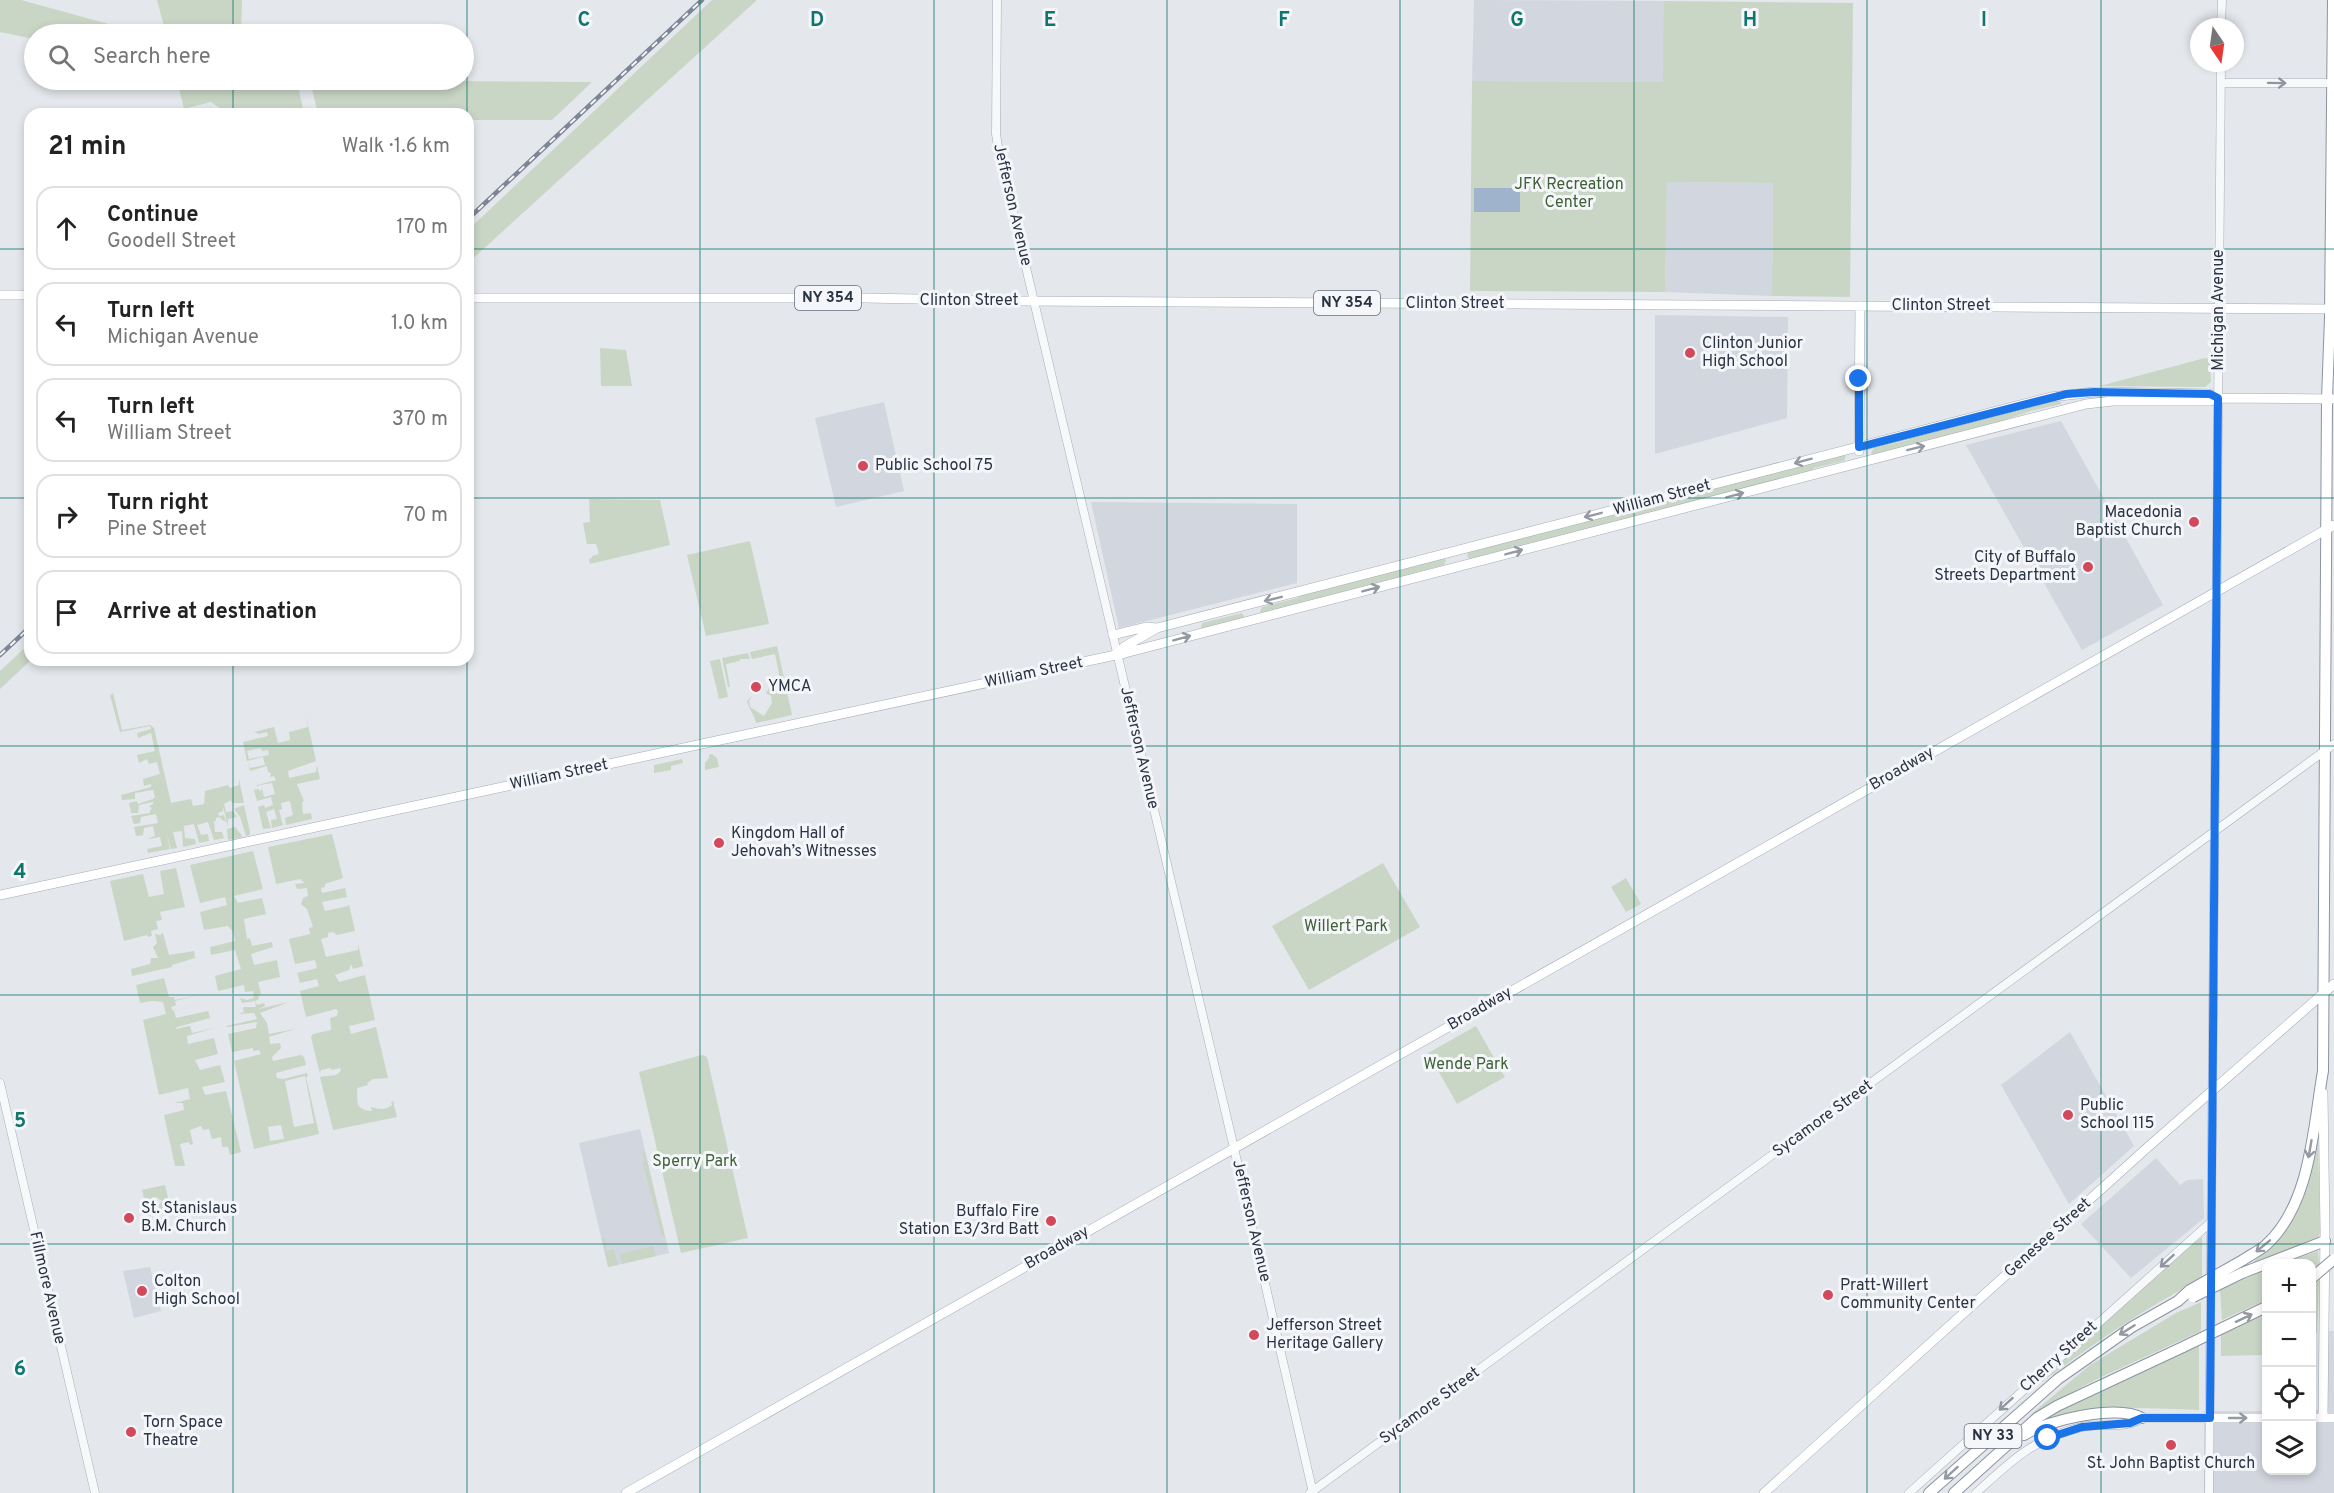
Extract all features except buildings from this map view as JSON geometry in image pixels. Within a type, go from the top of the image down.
[{"type":"highway","points":[[2178,1301],[2190,1290],[2265,1246],[2281,1229],[2294,1209],[2306,1171],[2323,1071],[2330,988],[2333,0]]},
{"type":"highway","name":"NY 33","points":[[1929,1493],[2066,1372],[2132,1327],[2178,1301],[2193,1297],[2242,1273],[2330,1240]]},
{"type":"highway","points":[[2316,1275],[2334,1259]]},
{"type":"highway","points":[[1994,1456],[2025,1428],[2057,1406],[2262,1308]]},
{"type":"highway","name":"NY 33","points":[[1954,1493],[1994,1456],[2028,1432],[2067,1418],[2112,1414],[2137,1415],[2142,1418]]},
{"type":"main road","points":[[0,295],[24,295]]},
{"type":"main road","name":"Clinton Street","points":[[474,298],[2332,309]]},
{"type":"main road","points":[[1859,462],[1860,306]]},
{"type":"main road","name":"William Street","points":[[1117,654],[1124,647],[1157,628],[2066,394],[2094,392],[2210,394],[2218,398]]},
{"type":"main road","name":"William Street","points":[[0,895],[1117,654],[2086,404],[2210,401],[2218,398],[2331,399]]},
{"type":"main road","name":"Broadway","points":[[626,1493],[2331,527]]},
{"type":"main road","points":[[1113,635],[1146,627],[1157,628]]},
{"type":"main road","name":"Genesee Street","points":[[1764,1493],[2330,988]]},
{"type":"main road","points":[[2323,1071],[2330,1240],[2323,1418]]},
{"type":"main road","name":"NY 33","points":[[2142,1418],[2262,1418]]},
{"type":"main road","points":[[2316,1418],[2334,1418]]},
{"type":"street","name":"Jefferson Avenue","points":[[997,0],[996,138],[1234,1148],[1312,1492]]},
{"type":"street","points":[[2221,18],[2222,0]]},
{"type":"street","name":"Michigan Avenue","points":[[2209,1493],[2221,72]]},
{"type":"street","points":[[2221,83],[2333,83]]},
{"type":"street","name":"Sycamore Street","points":[[1312,1492],[2330,747]]},
{"type":"street","name":"Fillmore Avenue","points":[[0,1083],[95,1493]]},
{"type":"street","name":"Cherry Street","points":[[1909,1493],[2211,1222]]},
{"type":"street","points":[[1976,1493],[2018,1454],[2048,1438],[2082,1427],[2130,1423],[2142,1418]]},
{"type":"shaded area","points":[[1474,0],[1664,1],[1664,82],[1472,81]]},
{"type":"shaded area","points":[[1667,182],[1773,183],[1772,296],[1665,292]]},
{"type":"shaded area","points":[[1655,315],[1788,317],[1787,418],[1655,454]]},
{"type":"shaded area","name":"Public School 75","points":[[884,402],[904,491],[836,507],[815,418]]},
{"type":"shaded area","name":"City of Buffalo Streets Department","points":[[2061,421],[2163,605],[2082,650],[1966,445]]},
{"type":"shaded area","points":[[1091,502],[1297,504],[1297,583],[1119,628]]},
{"type":"shaded area","name":"Public School 115","points":[[2070,1032],[2134,1146],[2069,1204],[2001,1085]]},
{"type":"shaded area","points":[[640,1129],[669,1253],[608,1267],[579,1143]]},
{"type":"shaded area","points":[[2156,1158],[2180,1185],[2187,1180],[2203,1179],[2204,1218],[2131,1278],[2081,1224]]},
{"type":"shaded area","name":"Colton High School","points":[[150,1267],[161,1311],[134,1318],[123,1271]]},
{"type":"shaded area","points":[[2319,1331],[2334,1331],[2334,1493],[2204,1493],[2204,1411],[2262,1411],[2262,1475],[2316,1475],[2316,1410],[2319,1410]]},
{"type":"green space","points":[[0,0],[21,0],[109,24],[24,24],[24,37],[0,32]]},
{"type":"green space","points":[[157,0],[242,0],[241,24],[163,24]]},
{"type":"green space","points":[[712,0],[757,0],[474,258],[474,224]]},
{"type":"green space","name":"JFK Recreation Center","points":[[1664,1],[1853,3],[1850,297],[1772,296],[1773,183],[1667,182],[1665,292],[1470,291],[1472,81],[1663,82]]},
{"type":"green space","points":[[474,81],[592,82],[552,120],[474,120],[474,108],[317,108],[312,90],[474,90]]},
{"type":"green space","points":[[179,90],[299,90],[303,108],[220,108],[211,102],[184,108]]},
{"type":"green space","points":[[600,348],[626,350],[632,386],[601,386]]},
{"type":"green space","points":[[2205,358],[2210,359],[2211,382],[2205,387],[2100,386]]},
{"type":"green space","points":[[2060,400],[2061,404],[2031,411],[1982,428],[1873,455],[1871,453],[1874,448],[1908,440],[1915,434]]},
{"type":"green space","points":[[1844,454],[1846,457],[1844,461],[1814,468],[1808,474],[1470,560],[1467,556],[1469,550]]},
{"type":"green space","points":[[589,499],[660,500],[670,545],[590,564],[589,559],[599,554],[596,544],[587,544],[583,523],[590,522]]},
{"type":"green space","points":[[750,541],[769,624],[706,636],[687,555]]},
{"type":"green space","points":[[1444,558],[1446,560],[1444,565],[1399,579],[1262,614],[1260,612],[1262,607],[1297,598],[1304,593]]},
{"type":"green space","points":[[1242,613],[1245,618],[1201,629],[1202,623]]},
{"type":"green space","points":[[777,646],[792,715],[756,723],[747,701],[752,696],[749,701],[750,707],[764,716],[772,703],[771,696],[766,693],[770,687],[781,684],[775,654],[752,659],[750,652]]},
{"type":"green space","points":[[24,649],[25,666],[0,689],[0,671]]},
{"type":"green space","points":[[748,653],[750,659],[740,659],[740,661],[726,664],[730,687],[728,687],[722,658]]},
{"type":"green space","points":[[720,659],[728,697],[719,699],[710,661]]},
{"type":"green space","points":[[113,693],[122,730],[150,725],[154,728],[171,803],[191,799],[193,806],[204,804],[205,791],[228,785],[230,788],[239,785],[239,779],[244,803],[232,803],[231,800],[224,804],[226,812],[233,811],[237,817],[228,819],[228,827],[223,806],[223,811],[218,813],[219,816],[224,815],[226,822],[220,817],[214,821],[215,832],[222,832],[224,838],[214,840],[208,822],[197,825],[201,835],[208,834],[209,841],[199,843],[194,824],[184,826],[185,838],[195,839],[196,844],[183,847],[182,831],[173,832],[177,848],[171,849],[167,833],[170,849],[148,853],[147,849],[162,846],[160,837],[147,839],[155,836],[153,826],[144,828],[143,835],[136,836],[134,827],[158,823],[156,814],[141,817],[140,823],[134,824],[131,816],[150,813],[152,809],[149,806],[153,802],[139,805],[138,813],[131,813],[129,803],[137,801],[138,804],[153,799],[155,797],[153,790],[135,793],[135,799],[122,800],[121,795],[151,787],[151,784],[144,786],[143,779],[160,774],[157,762],[149,764],[147,759],[139,763],[137,755],[155,751],[151,733],[138,738],[137,733],[151,729],[150,726],[120,732],[110,696]]},
{"type":"green space","points":[[306,715],[316,761],[288,771],[289,778],[316,772],[317,765],[320,779],[297,784],[304,801],[302,802],[303,814],[311,813],[312,819],[286,825],[285,818],[293,815],[290,801],[281,803],[282,809],[279,810],[283,825],[272,828],[271,820],[277,819],[274,809],[266,812],[271,828],[263,829],[258,807],[264,805],[265,808],[273,805],[271,797],[257,801],[254,790],[259,789],[260,792],[262,788],[264,797],[275,794],[272,783],[254,786],[276,780],[274,776],[270,777],[271,773],[268,772],[267,766],[250,771],[248,762],[250,768],[265,765],[263,757],[247,761],[243,742],[268,736],[267,732],[259,734],[254,732],[274,727],[278,743],[290,740],[289,732],[308,727]],"holes":[[[261,748],[262,751],[268,750],[269,755],[249,759],[247,751]]]},
{"type":"green space","points":[[712,754],[717,758],[719,767],[705,770],[705,763]]},
{"type":"green space","points":[[682,759],[683,763],[671,766],[671,770],[654,773],[654,765]]},
{"type":"green space","points":[[244,805],[250,832],[250,835],[246,836],[240,817],[234,809]]},
{"type":"green space","points":[[235,827],[243,837],[228,840],[227,829]]},
{"type":"green space","points":[[332,834],[343,878],[325,884],[325,887],[321,888],[322,893],[345,888],[347,897],[322,902],[325,911],[349,904],[355,931],[337,935],[333,932],[328,933],[328,937],[321,939],[326,957],[358,950],[358,944],[363,966],[353,969],[351,964],[349,970],[335,975],[339,982],[365,975],[375,1020],[349,1026],[351,1034],[376,1027],[388,1078],[373,1079],[367,1083],[368,1085],[357,1088],[357,1101],[362,1109],[372,1111],[371,1107],[386,1108],[392,1105],[393,1101],[397,1117],[333,1130],[320,1077],[336,1075],[341,1071],[340,1068],[332,1070],[330,1068],[321,1070],[320,1074],[311,1037],[313,1034],[331,1030],[330,1018],[337,1016],[338,1011],[336,1009],[306,1017],[300,991],[319,986],[317,979],[300,983],[297,973],[317,968],[315,960],[295,964],[289,939],[310,934],[309,928],[313,927],[307,909],[301,904],[303,898],[308,896],[307,888],[297,889],[295,884],[305,883],[300,879],[276,884],[268,847]]},
{"type":"green space","points":[[253,851],[263,889],[234,896],[238,903],[262,898],[266,914],[244,919],[247,939],[250,938],[252,946],[272,942],[273,947],[251,954],[254,965],[277,960],[280,977],[258,982],[261,994],[255,1001],[242,1003],[240,998],[247,1000],[254,998],[253,991],[245,992],[244,985],[218,991],[215,976],[241,969],[235,950],[211,955],[210,947],[235,941],[233,932],[228,926],[204,930],[200,912],[227,905],[225,897],[200,903],[190,865]]},
{"type":"green space","name":"Willert Park","points":[[1383,863],[1420,927],[1309,990],[1272,926]]},
{"type":"green space","points":[[176,868],[185,907],[160,912],[162,920],[156,921],[158,929],[151,931],[152,936],[147,935],[124,941],[110,881],[143,874],[149,897],[164,894],[160,871]]},
{"type":"green space","points":[[1626,878],[1641,904],[1626,912],[1611,887]]},
{"type":"green space","points":[[163,933],[169,955],[194,951],[195,958],[172,965],[172,967],[132,976],[131,969],[150,964],[151,958],[158,958],[153,947],[157,943],[155,934]]},
{"type":"green space","points":[[164,978],[169,997],[174,997],[175,1000],[203,994],[175,1001],[176,1005],[171,1007],[173,1011],[206,1003],[174,1011],[176,1018],[208,1011],[210,1018],[176,1029],[190,1026],[192,1033],[214,1028],[187,1036],[188,1044],[214,1038],[218,1054],[195,1060],[200,1070],[220,1065],[225,1082],[202,1087],[205,1095],[226,1091],[241,1152],[230,1155],[228,1147],[222,1147],[221,1137],[212,1139],[209,1129],[203,1130],[201,1126],[190,1130],[193,1144],[190,1145],[189,1142],[180,1144],[185,1166],[175,1166],[164,1115],[184,1110],[183,1103],[174,1103],[190,1099],[188,1088],[159,1095],[143,1020],[166,1014],[163,1002],[140,1003],[136,985]]},
{"type":"green space","points":[[255,1001],[257,1005],[264,1003],[265,1006],[258,1009],[289,1002],[260,1013],[267,1023],[269,1034],[295,1029],[269,1037],[270,1044],[280,1043],[281,1048],[272,1057],[273,1061],[301,1055],[304,1057],[306,1065],[276,1073],[277,1078],[283,1079],[307,1073],[319,1134],[254,1149],[234,1061],[261,1054],[259,1050],[253,1051],[253,1048],[232,1052],[228,1034],[256,1028],[257,1022],[226,1026],[257,1019],[254,1013],[238,1014],[244,1012],[243,1007],[256,1007]],"holes":[[[305,1076],[314,1123],[294,1127],[285,1081]],[[281,1125],[284,1139],[270,1141],[268,1127]]]},
{"type":"green space","name":"Wende Park","points":[[1476,1026],[1505,1077],[1457,1104],[1428,1053]]},
{"type":"green space","name":"Sperry Park","points":[[702,1055],[707,1057],[748,1238],[681,1253],[639,1072]]},
{"type":"green space","points":[[2318,1134],[2320,1233],[2318,1238],[2253,1263],[2259,1255],[2276,1242],[2291,1223],[2302,1199]]},
{"type":"green space","points":[[645,1152],[665,1237],[662,1237],[643,1164],[645,1163],[642,1153]]},
{"type":"green space","points":[[165,1185],[171,1211],[160,1213],[158,1206],[162,1201],[156,1197],[152,1203],[157,1206],[159,1213],[148,1216],[142,1190]]},
{"type":"green space","points":[[2202,1237],[2202,1279],[2133,1319],[2023,1396],[2186,1249]]},
{"type":"green space","points":[[606,1238],[606,1251],[614,1249],[618,1265],[608,1267],[602,1239]]},
{"type":"green space","points":[[653,1246],[656,1256],[622,1264],[620,1254]]},
{"type":"green space","points":[[2318,1251],[2319,1265],[2316,1267],[2316,1259],[2295,1259]]},
{"type":"green space","points":[[2262,1271],[2262,1302],[2222,1320],[2220,1290]]},
{"type":"green space","points":[[2319,1281],[2317,1334],[2316,1334],[2316,1283]]},
{"type":"green space","points":[[2201,1302],[2201,1331],[2095,1380],[2029,1416],[2090,1365],[2176,1313]]},
{"type":"green space","points":[[2262,1313],[2262,1355],[2221,1356],[2221,1334]]},
{"type":"green space","points":[[2199,1344],[2199,1410],[2104,1409],[2048,1419],[2061,1410]]},
{"type":"water","points":[[1474,188],[1520,188],[1520,212],[1474,212]]},
{"type":"railway","points":[[474,213],[702,0]]},
{"type":"railway","points":[[0,655],[24,633]]},
{"type":"place","name":"Clinton Junior High School","points":[[1690,353]]},
{"type":"place","name":"Public School 75","points":[[863,466]]},
{"type":"place","name":"Macedonia Baptist Church","points":[[2194,522]]},
{"type":"place","name":"City of Buffalo Streets Department","points":[[2088,567]]},
{"type":"place","name":"YMCA","points":[[756,687]]},
{"type":"place","name":"Kingdom Hall of Jehovah’s Witnesses","points":[[719,843]]},
{"type":"place","name":"Public School 115","points":[[2068,1115]]},
{"type":"place","name":"St. Stanislaus B.M. Church","points":[[129,1218]]},
{"type":"place","name":"Buffalo Fire Station E3/3rd Batt","points":[[1051,1221]]},
{"type":"place","name":"Colton High School","points":[[142,1291]]},
{"type":"place","name":"Pratt-Willert Community Center","points":[[1828,1295]]},
{"type":"place","name":"Jefferson Street Heritage Gallery","points":[[1254,1335]]},
{"type":"place","name":"Torn Space Theatre","points":[[131,1432]]},
{"type":"place","name":"St. John Baptist Church","points":[[2171,1445]]},
{"type":"route","points":[[1859,379],[1859,447],[2066,394],[2094,392],[2210,394],[2218,398],[2210,1418],[2142,1418],[2137,1422],[2082,1427],[2048,1438]]}]
